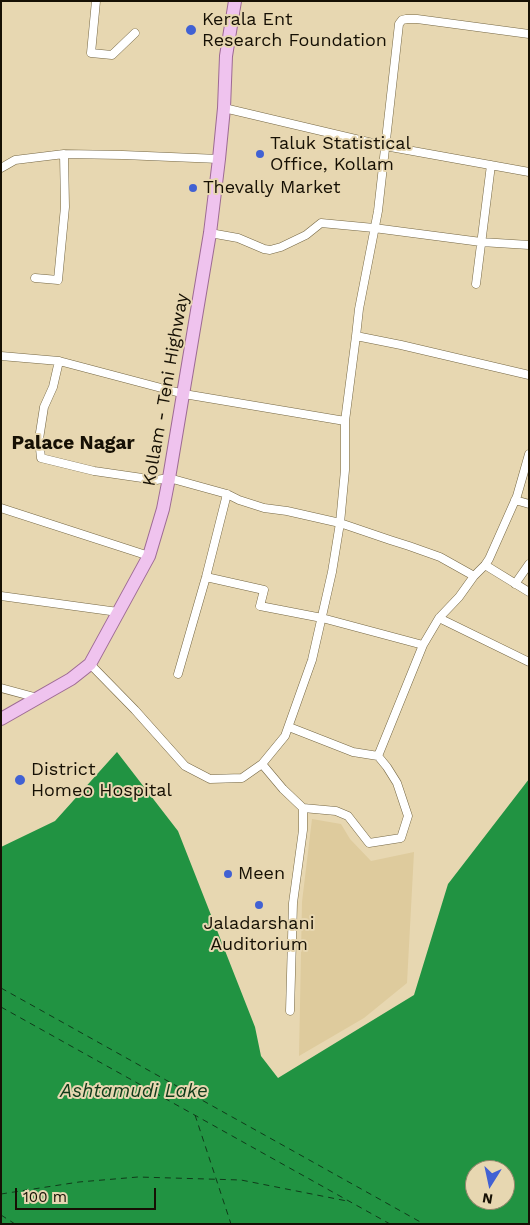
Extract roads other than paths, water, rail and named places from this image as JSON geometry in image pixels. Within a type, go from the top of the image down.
[{"type":"main road","name":"Kollam - Teni Highway","points":[[1,719],[71,679],[90,664],[149,556],[163,509],[169,478],[210,233],[224,108],[226,56],[235,1]]},
{"type":"street","points":[[96,1],[91,53],[112,55],[135,33]]},
{"type":"street","points":[[90,664],[185,766],[210,779],[242,778],[262,764],[285,736],[312,660],[332,572],[340,523],[345,470],[345,421],[359,310],[378,210],[399,24],[402,20],[410,18],[529,34]]},
{"type":"street","points":[[224,108],[386,146],[529,172]]},
{"type":"street","points":[[1,168],[15,160],[64,154],[219,159]]},
{"type":"street","points":[[35,278],[58,280],[65,207],[64,154]]},
{"type":"street","points":[[476,284],[491,165]]},
{"type":"street","points":[[210,233],[238,238],[270,250],[306,235],[322,223],[481,242],[529,245]]},
{"type":"street","points":[[356,336],[529,375]]},
{"type":"street","points":[[1,356],[59,361],[184,394],[345,421]]},
{"type":"street","points":[[59,361],[44,407],[39,439],[41,458],[94,471],[156,480],[169,478],[227,494],[258,507],[287,511],[340,523],[440,557],[474,576]]},
{"type":"street","points":[[378,756],[422,645],[439,618],[489,559],[515,500],[529,454]]},
{"type":"street","points":[[178,674],[206,577],[227,494]]},
{"type":"street","points":[[515,500],[529,504]]},
{"type":"street","points":[[1,508],[149,556]]},
{"type":"street","points":[[515,584],[529,564]]},
{"type":"street","points":[[485,565],[529,592]]},
{"type":"street","points":[[206,577],[264,590],[260,606],[322,618],[422,645]]},
{"type":"street","points":[[1,596],[118,612]]},
{"type":"street","points":[[439,618],[529,662]]},
{"type":"street","points":[[1,688],[38,698]]},
{"type":"street","points":[[262,764],[283,789],[303,808],[336,812],[348,816],[370,842],[401,838],[408,816],[397,783],[378,756],[353,752],[288,727]]},
{"type":"street","points":[[290,1011],[293,903],[303,830],[303,808]]},
{"type":"water","name":"Ashtamudi Lake","points":[[117,752],[178,831],[255,1027],[261,1056],[278,1078],[414,995],[448,884],[529,779],[529,1224],[1,1224],[1,847],[55,821]]},
{"type":"place","name":"Kerala Ent Research Foundation","points":[[191,30]]},
{"type":"place","name":"Taluk Statistical Office, Kollam","points":[[260,154]]},
{"type":"place","name":"Thevally Market","points":[[193,188]]},
{"type":"place","name":"District Homeo Hospital","points":[[20,780]]},
{"type":"place","name":"Meen","points":[[228,874]]},
{"type":"place","name":"Jaladarshani Auditorium","points":[[259,905]]},
{"type":"district","name":"Palace Nagar","points":[[73,443]]}]
